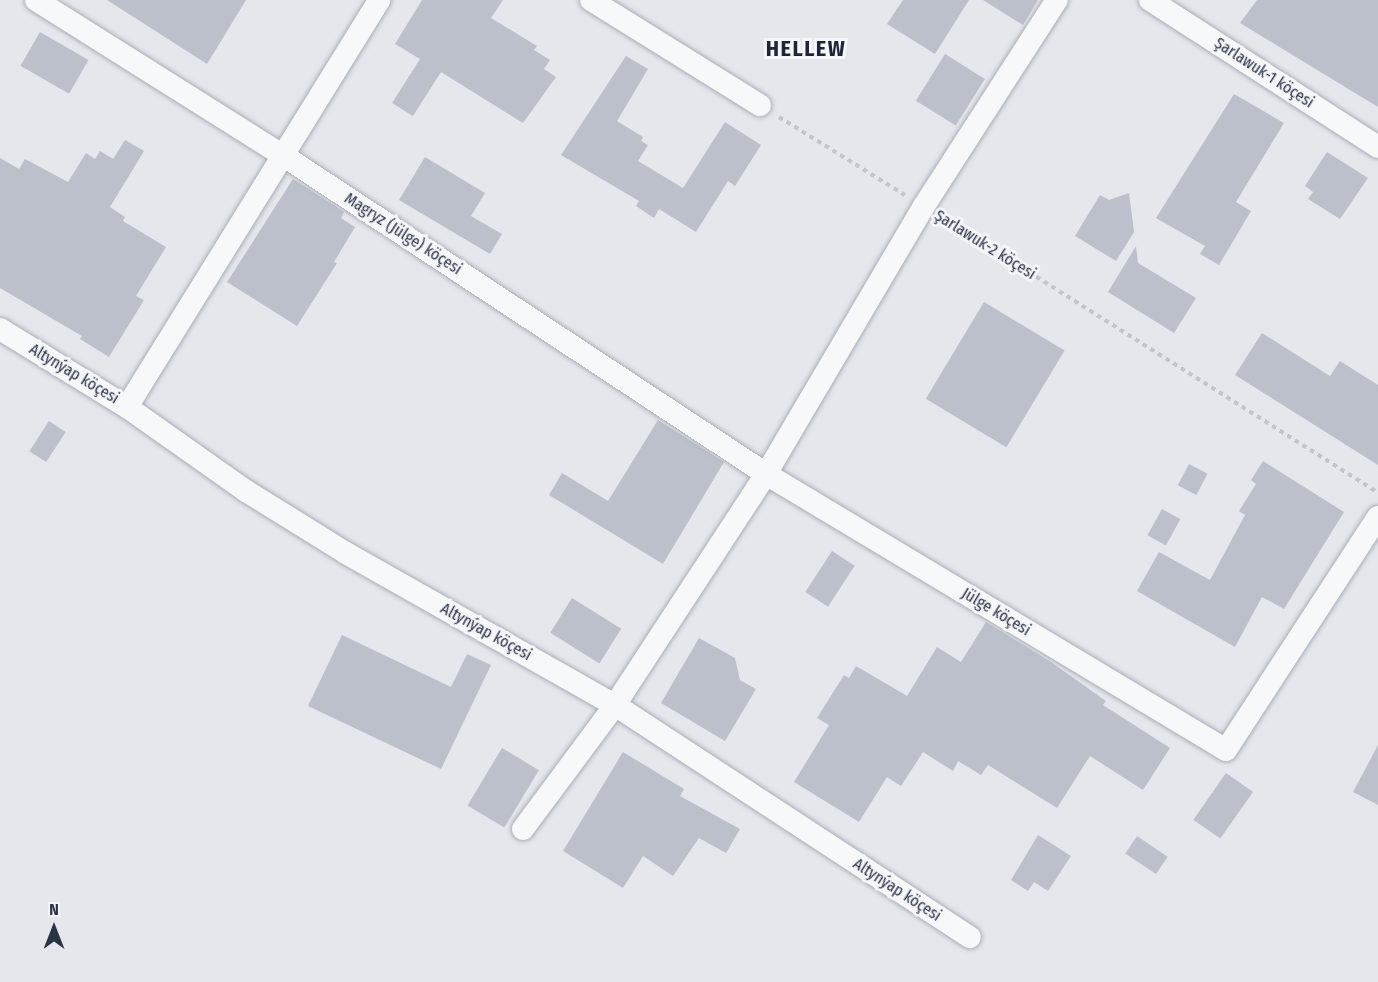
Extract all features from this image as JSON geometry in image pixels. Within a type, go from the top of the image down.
[{"type":"street","name":"Magryz (Jülge) köçesi","points":[[36,0],[284,156],[766,474]]},
{"type":"street","points":[[127,406],[379,0]]},
{"type":"street","points":[[591,0],[760,105]]},
{"type":"street","points":[[523,829],[615,705],[766,474],[924,206],[1058,0]]},
{"type":"street","name":"Şarlawuk-1 köçesi","points":[[1150,0],[1378,147]]},
{"type":"street","name":"Altynýap köçesi","points":[[0,329],[127,406],[246,491],[346,553],[615,705],[970,937]]},
{"type":"street","name":"Jülge köçesi","points":[[766,474],[1226,750],[1378,517]]},
{"type":"path","name":"Şarlawuk-2 köçesi","points":[[760,105],[1378,492]]},
{"type":"building","points":[[107,0],[246,0],[207,64]]},
{"type":"building","points":[[422,0],[503,0],[491,18],[537,46],[534,50],[550,60],[544,69],[556,77],[523,123],[441,72],[413,116],[392,103],[420,59],[395,44]]},
{"type":"building","points":[[903,0],[969,0],[935,54],[887,24]]},
{"type":"building","points":[[983,0],[1038,0],[1023,25]]},
{"type":"building","points":[[1257,0],[1378,0],[1378,107],[1240,23]]},
{"type":"building","points":[[40,32],[88,60],[69,94],[21,66]]},
{"type":"building","points":[[945,54],[985,79],[956,126],[916,101]]},
{"type":"building","points":[[626,56],[648,69],[617,121],[643,137],[641,141],[648,145],[638,161],[683,188],[725,122],[761,145],[735,186],[728,181],[696,232],[659,209],[654,218],[636,206],[639,201],[561,155]]},
{"type":"building","points":[[1234,94],[1284,123],[1236,202],[1251,211],[1219,265],[1200,254],[1205,246],[1156,218]]},
{"type":"building","points":[[125,140],[144,151],[110,207],[125,217],[123,221],[166,247],[136,296],[144,300],[109,357],[80,339],[82,336],[0,288],[0,158],[19,169],[25,159],[68,182],[86,153],[95,159],[100,151],[113,159]]},
{"type":"building","points":[[1327,152],[1368,178],[1340,219],[1308,199],[1313,192],[1305,186]]},
{"type":"building","points":[[425,157],[485,193],[471,216],[502,234],[490,254],[399,200]]},
{"type":"building","points":[[293,179],[344,212],[341,218],[355,227],[334,262],[337,263],[297,326],[227,282]]},
{"type":"building","points":[[1129,193],[1134,232],[1116,261],[1075,236],[1100,195],[1109,200]]},
{"type":"building","points":[[1136,246],[1138,263],[1196,298],[1174,333],[1108,292]]},
{"type":"building","points":[[984,302],[1065,350],[1006,447],[926,399]]},
{"type":"building","points":[[1262,333],[1330,376],[1340,361],[1378,385],[1378,465],[1235,375]]},
{"type":"building","points":[[658,420],[724,462],[663,564],[549,495],[562,473],[608,501]]},
{"type":"building","points":[[49,421],[66,432],[46,462],[29,451]]},
{"type":"building","points":[[1263,461],[1344,512],[1284,609],[1262,597],[1235,647],[1137,591],[1159,552],[1210,580],[1245,515],[1239,511],[1256,484],[1251,480]]},
{"type":"building","points":[[1189,464],[1208,474],[1196,495],[1178,485]]},
{"type":"building","points":[[1162,509],[1180,519],[1166,545],[1147,535]]},
{"type":"building","points":[[832,551],[855,566],[828,607],[805,592]]},
{"type":"building","points":[[572,598],[621,629],[599,664],[550,633]]},
{"type":"building","points":[[986,622],[1051,662],[1106,701],[1103,705],[1170,748],[1143,790],[1090,756],[1057,808],[988,765],[981,775],[958,761],[953,771],[923,752],[901,786],[887,777],[859,822],[794,782],[829,725],[817,718],[844,675],[849,678],[856,666],[907,696],[937,647],[961,662]]},
{"type":"building","points":[[342,635],[451,687],[467,654],[491,665],[441,769],[308,706]]},
{"type":"building","points":[[699,638],[735,658],[740,680],[756,689],[725,741],[661,703]]},
{"type":"building","points":[[1378,745],[1378,805],[1353,792]]},
{"type":"building","points":[[502,748],[539,770],[504,828],[467,805]]},
{"type":"building","points":[[623,752],[684,789],[680,796],[740,829],[726,853],[699,838],[673,876],[643,856],[623,888],[563,851]]},
{"type":"building","points":[[1226,773],[1253,792],[1220,839],[1193,820]]},
{"type":"building","points":[[1038,835],[1071,856],[1048,891],[1034,882],[1028,891],[1011,880]]},
{"type":"building","points":[[1137,836],[1168,857],[1156,874],[1125,853]]},
{"type":"district","name":"HELLEW","points":[[806,49]]}]
